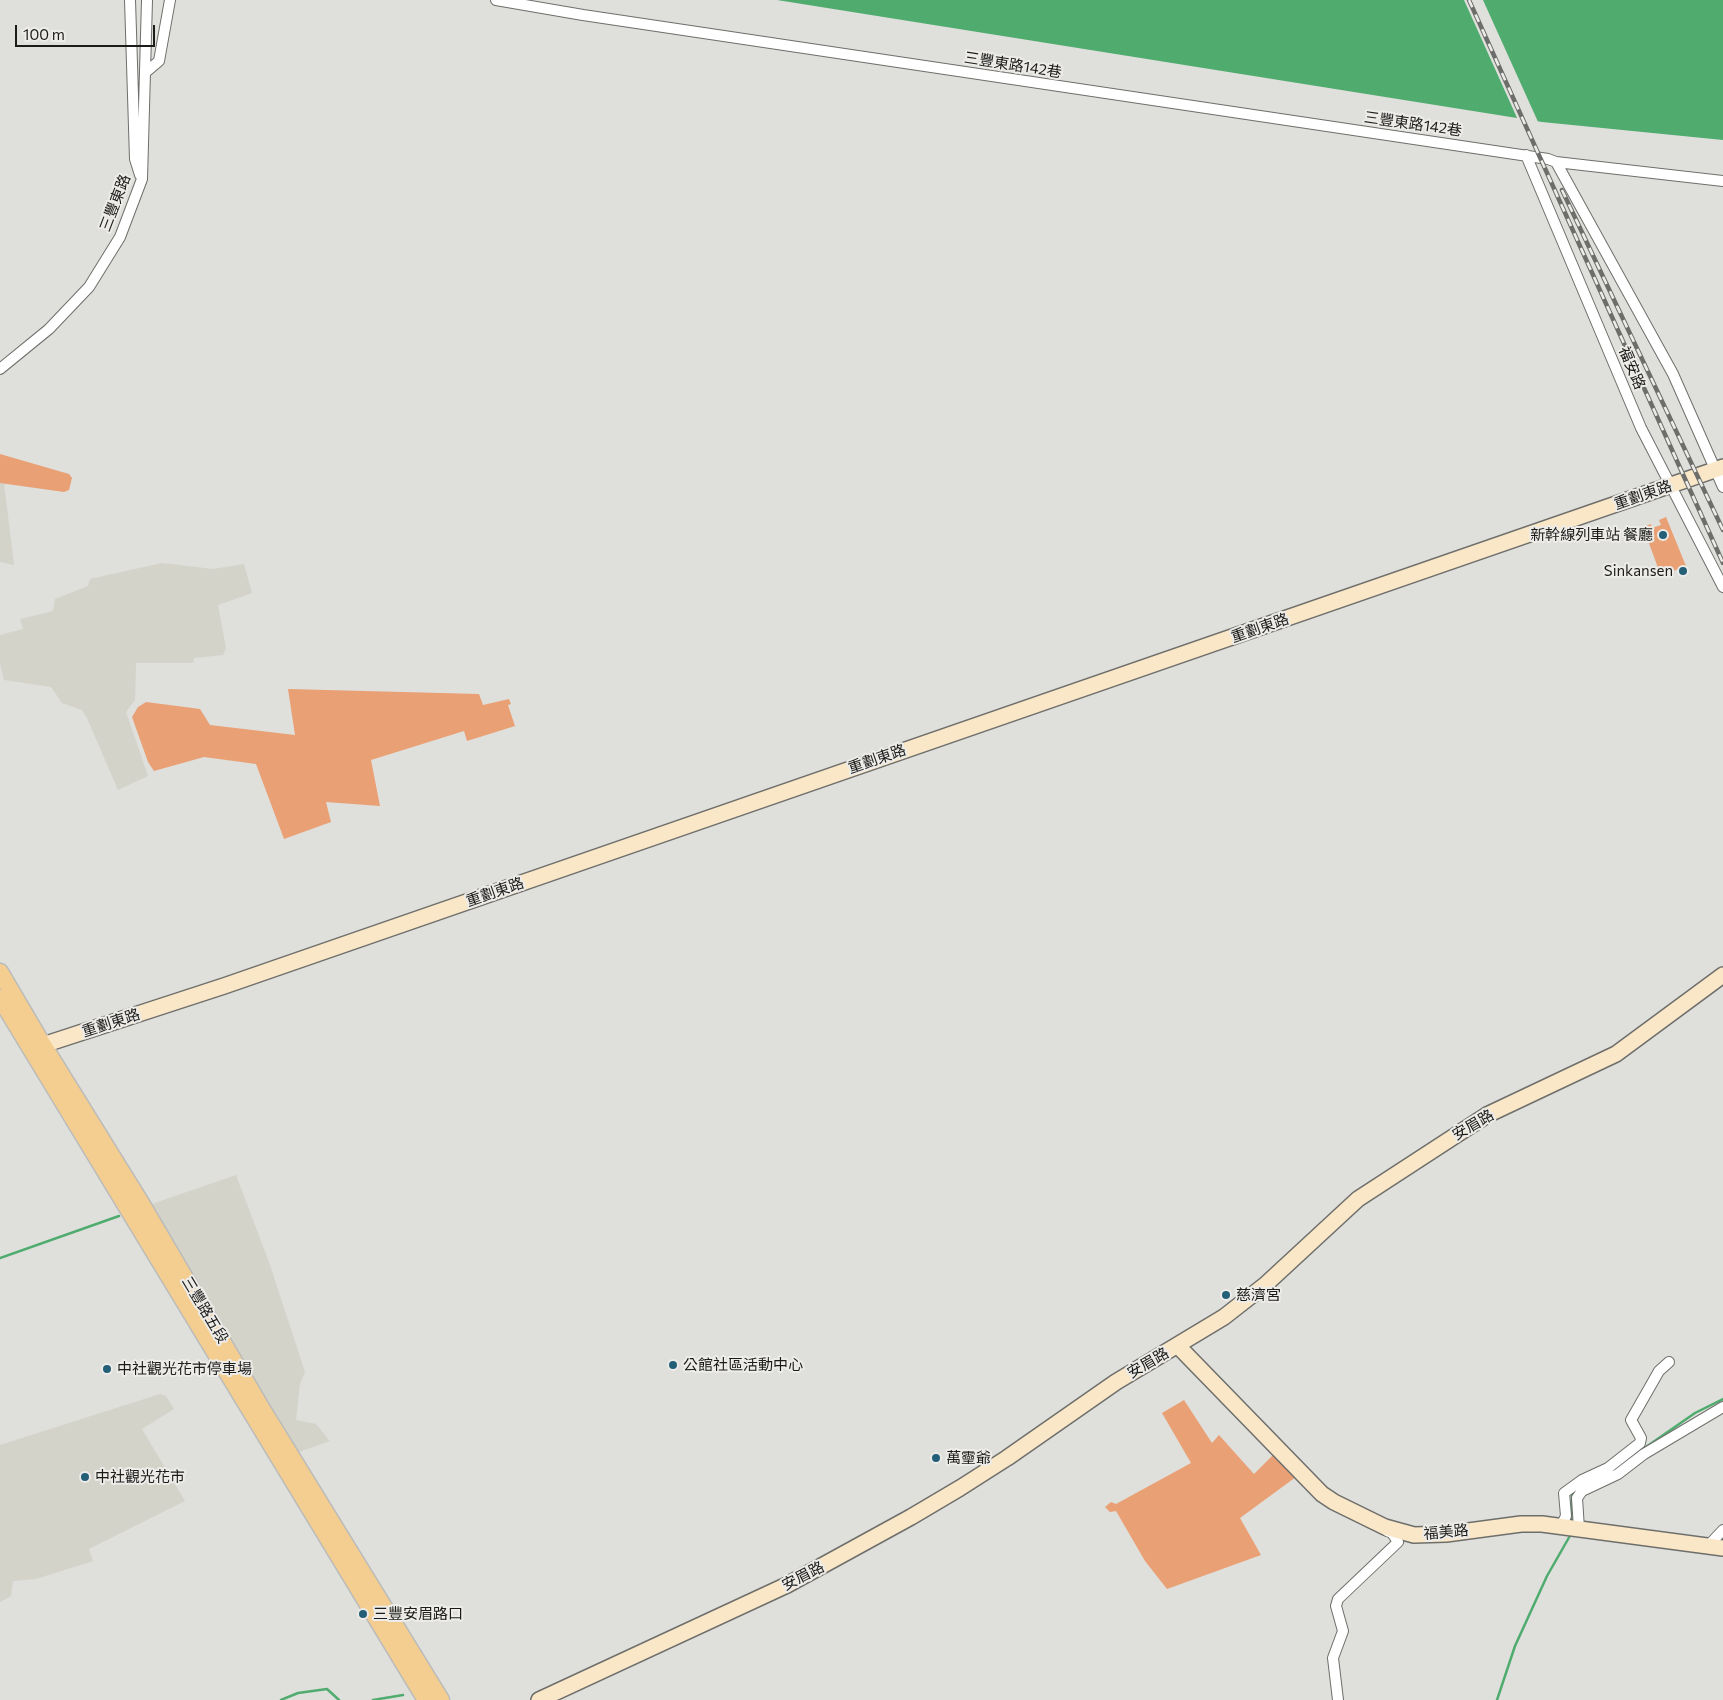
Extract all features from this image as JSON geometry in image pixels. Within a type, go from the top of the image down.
[{"type":"main road","name":"三豐路五段","points":[[0,972],[37,1048],[426,1700]]},
{"type":"main road","name":"三豐路五段","points":[[0,998],[37,1048],[141,1203],[262,1409],[441,1700]]},
{"type":"street","points":[[130,0],[135,159],[142,179]]},
{"type":"street","name":"三豐東路","points":[[0,369],[49,329],[89,287],[120,238],[142,179],[147,0]]},
{"type":"street","points":[[146,72],[159,61],[170,0]]},
{"type":"street","name":"三豐東路142巷","points":[[496,0],[603,18],[1526,155],[1556,162],[1723,181]]},
{"type":"street","name":"福安路","points":[[1526,155],[1641,428],[1723,587]]},
{"type":"street","name":"福安路","points":[[1556,162],[1673,374],[1719,469],[1723,487]]},
{"type":"street","name":"重劃東路","points":[[37,1048],[224,986],[1719,469]]},
{"type":"street","name":"安眉路","points":[[539,1700],[787,1585],[895,1526],[1007,1458],[1116,1382],[1224,1317],[1265,1285],[1358,1199],[1487,1116],[1616,1054],[1723,975]]},
{"type":"street","name":"福美路","points":[[1178,1346],[1322,1494],[1382,1525],[1414,1535],[1446,1534],[1521,1524],[1561,1526],[1579,1530],[1723,1548]]},
{"type":"street","points":[[1561,1526],[1566,1516],[1564,1493],[1582,1480],[1608,1468],[1640,1443],[1641,1438],[1630,1420],[1659,1371],[1669,1362]]},
{"type":"street","points":[[1579,1530],[1577,1498],[1582,1491],[1618,1474],[1644,1454],[1722,1410]]},
{"type":"street","points":[[1338,1700],[1333,1658],[1343,1631],[1336,1606],[1338,1599],[1398,1542],[1392,1533],[1382,1529],[1382,1525]]},
{"type":"street","points":[[1708,1546],[1723,1530]]},
{"type":"shaded area","points":[[777,0],[1723,0],[1723,140],[1542,122]]},
{"type":"shaded area","points":[[0,454],[69,474],[72,478],[69,490],[64,492],[0,483]]},
{"type":"shaded area","points":[[0,483],[4,483],[14,565],[0,562]]},
{"type":"shaded area","points":[[1666,517],[1686,566],[1661,576],[1643,527],[1651,524],[1652,528],[1661,525],[1659,520]]},
{"type":"shaded area","points":[[162,563],[213,569],[244,564],[252,593],[218,605],[226,648],[223,655],[194,658],[193,663],[136,663],[135,700],[126,712],[148,776],[118,790],[82,710],[62,703],[51,687],[4,680],[0,664],[0,635],[23,629],[20,619],[53,611],[55,599],[88,586],[90,579]]},
{"type":"shaded area","points":[[288,689],[479,694],[483,705],[509,699],[511,704],[508,705],[515,726],[467,741],[464,731],[371,760],[380,806],[326,802],[331,822],[284,839],[256,764],[204,757],[154,771],[148,762],[132,717],[138,707],[146,702],[200,709],[210,725],[295,735]]},
{"type":"shaded area","points":[[236,1175],[270,1265],[305,1372],[300,1384],[296,1420],[316,1424],[330,1441],[299,1452],[149,1205]]},
{"type":"shaded area","name":"中社觀光花市","points":[[160,1394],[166,1396],[174,1409],[142,1429],[185,1501],[89,1549],[93,1561],[36,1579],[13,1581],[11,1596],[0,1602],[0,1445]]},
{"type":"shaded area","points":[[1184,1400],[1212,1443],[1219,1435],[1254,1474],[1278,1450],[1300,1474],[1240,1518],[1261,1555],[1167,1589],[1145,1561],[1116,1511],[1110,1512],[1105,1507],[1111,1502],[1116,1504],[1191,1463],[1162,1413]]},
{"type":"pier","points":[[1464,0],[1483,0],[1539,124],[1518,120]]},
{"type":"waterway","points":[[0,1258],[119,1216]]},
{"type":"waterway","points":[[1646,1447],[1695,1413],[1723,1399]]},
{"type":"waterway","points":[[1611,1471],[1630,1459]]},
{"type":"waterway","points":[[1571,1524],[1572,1495],[1576,1491]]},
{"type":"waterway","points":[[1497,1700],[1515,1646],[1547,1576],[1571,1534]]},
{"type":"waterway","points":[[281,1700],[298,1693],[327,1689],[339,1700]]},
{"type":"waterway","points":[[373,1700],[403,1695]]},
{"type":"railway","points":[[1469,0],[1723,563]]},
{"type":"railway","points":[[1562,190],[1723,530]]},
{"type":"place","name":"新幹線列車站 餐廳","points":[[1663,535]]},
{"type":"place","name":"Sinkansen","points":[[1683,571]]},
{"type":"place","name":"慈濟宮","points":[[1226,1295]]},
{"type":"place","name":"公館社區活動中心","points":[[673,1365]]},
{"type":"place","name":"中社觀光花市停車場","points":[[107,1369]]},
{"type":"place","name":"萬𤫊爺","points":[[936,1458]]},
{"type":"place","name":"中社觀光花市","points":[[85,1477]]},
{"type":"place","name":"三豐安眉路口","points":[[363,1614]]}]
